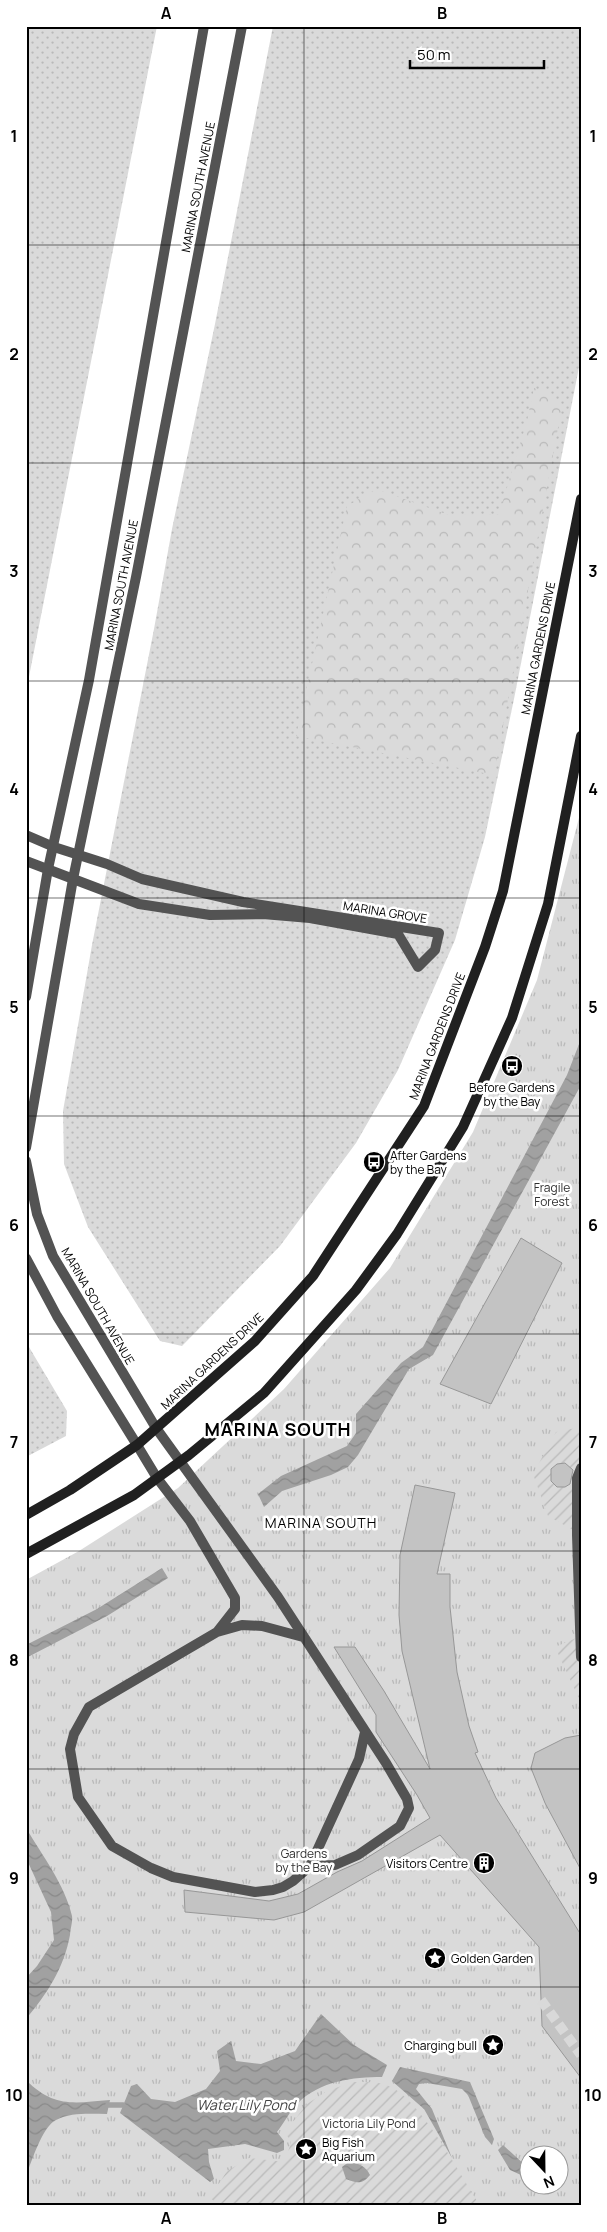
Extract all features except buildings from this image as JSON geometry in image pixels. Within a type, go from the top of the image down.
[{"type":"main road","name":"MARINA GARDENS DRIVE","points":[[26,1515],[70,1490],[136,1445],[256,1341],[313,1276],[356,1213],[424,1106],[485,947],[503,891],[581,499]]},
{"type":"main road","points":[[26,1554],[134,1495],[180,1462],[264,1393],[356,1290],[397,1234],[463,1127],[512,1018],[548,904],[581,736]]},
{"type":"street","name":"MARINA SOUTH AVENUE","points":[[26,997],[48,869],[89,680],[204,26]]},
{"type":"street","name":"MARINA SOUTH AVENUE","points":[[26,1148],[73,879],[136,577],[242,26]]},
{"type":"street","name":"MARINA GROVE","points":[[26,835],[142,879],[243,902],[439,933],[435,950],[418,967],[409,949],[398,934],[310,918],[263,914],[210,914],[139,904],[26,860]]},
{"type":"street","name":"MARINA SOUTH AVENUE","points":[[26,1161],[37,1214],[53,1256],[156,1428]]},
{"type":"street","points":[[26,1258],[57,1316],[136,1445],[157,1478],[190,1521],[235,1598],[235,1609],[217,1632]]},
{"type":"street","points":[[156,1428],[264,1578],[386,1763],[407,1799],[409,1808],[400,1826],[358,1855],[335,1865],[310,1866]]},
{"type":"street","points":[[581,1468],[577,1478],[577,1535],[581,1657]]},
{"type":"street","points":[[303,1637],[262,1626],[242,1626],[217,1632],[89,1707],[74,1734],[70,1749],[78,1797],[112,1846],[151,1868],[173,1877],[255,1892],[283,1887],[310,1866],[359,1759],[365,1732]]},
{"type":"green space","points":[[26,26],[157,26],[26,692]]},
{"type":"green space","points":[[273,26],[581,26],[581,357],[485,837],[455,940],[398,1070],[356,1143],[280,1246],[182,1346],[160,1341],[88,1227],[64,1164],[63,1111],[92,945],[172,529],[215,324]]},
{"type":"green space","points":[[534,388],[547,392],[562,406],[494,775],[296,736],[347,506],[376,489],[449,515],[499,514],[527,421]]},
{"type":"green space","name":"Gardens by the Bay","points":[[581,810],[581,2206],[26,2206],[26,1580],[79,1551],[178,1488],[284,1389],[390,1268],[473,1132],[537,980]]},
{"type":"green space","points":[[26,1342],[67,1411],[66,1436],[26,1457]]},
{"type":"green space","points":[[581,1427],[581,1529],[573,1530],[548,1516],[533,1474],[556,1432]]},
{"type":"green space","points":[[581,1636],[581,1703],[555,1647]]},
{"type":"green space","name":"Victoria Lily Pond","points":[[353,2082],[374,2082],[395,2089],[418,2110],[440,2140],[477,2201],[476,2206],[221,2206],[210,2198],[227,2171],[249,2158],[285,2162],[291,2142],[285,2132],[307,2104],[327,2091]]},
{"type":"water","points":[[581,1039],[581,1085],[433,1355],[409,1369],[358,1455],[348,1467],[331,1475],[282,1491],[264,1507],[258,1494],[281,1476],[347,1446],[356,1433],[356,1414],[401,1363],[423,1347],[567,1075]]},
{"type":"water","points":[[162,1568],[168,1578],[107,1616],[26,1658],[26,1645],[97,1609]]},
{"type":"water","points":[[26,1828],[59,1882],[69,1904],[72,1918],[64,1959],[48,1990],[26,2019],[26,1978],[37,1966],[54,1940],[51,1912],[26,1858]]},
{"type":"water","name":"Water Lily Pond","points":[[321,2014],[354,2045],[387,2065],[382,2077],[348,2079],[327,2085],[316,2090],[298,2103],[277,2132],[284,2141],[284,2150],[277,2153],[245,2144],[208,2149],[209,2162],[214,2179],[210,2182],[120,2113],[131,2086],[137,2084],[151,2099],[175,2102],[206,2089],[220,2071],[217,2051],[231,2041],[236,2061],[261,2064],[295,2051]]},
{"type":"water","points":[[400,2067],[470,2082],[494,2139],[492,2145],[485,2137],[468,2095],[462,2089],[427,2083],[419,2084],[416,2089],[432,2109],[452,2158],[424,2109],[392,2081]]},
{"type":"water","points":[[26,2080],[46,2095],[65,2102],[110,2100],[107,2114],[81,2114],[62,2117],[51,2124],[34,2153],[26,2175]]},
{"type":"water","points":[[503,2145],[520,2161],[520,2175],[510,2170],[498,2150]]},
{"type":"water","points":[[350,2161],[364,2167],[370,2175],[359,2182],[346,2179],[342,2167]]},
{"type":"waterway","points":[[108,2105],[123,2105]]},
{"type":"tunnel","points":[[541,2000],[581,2055]]},
{"type":"place","name":"Before Gardens by the Bay","points":[[512,1066]]},
{"type":"place","name":"After Gardens by the Bay","points":[[374,1162]]},
{"type":"place","name":"Visitors Centre","points":[[484,1863]]},
{"type":"place","name":"Golden Garden","points":[[435,1958]]},
{"type":"place","name":"Charging bull","points":[[493,2045]]},
{"type":"place","name":"Big Fish Aquarium","points":[[306,2149]]},
{"type":"district","name":"MARINA SOUTH","points":[[278,1429]]},
{"type":"district","name":"MARINA SOUTH","points":[[321,1522]]},
{"type":"park label","name":"Fragile Forest","points":[[552,1194]]}]
